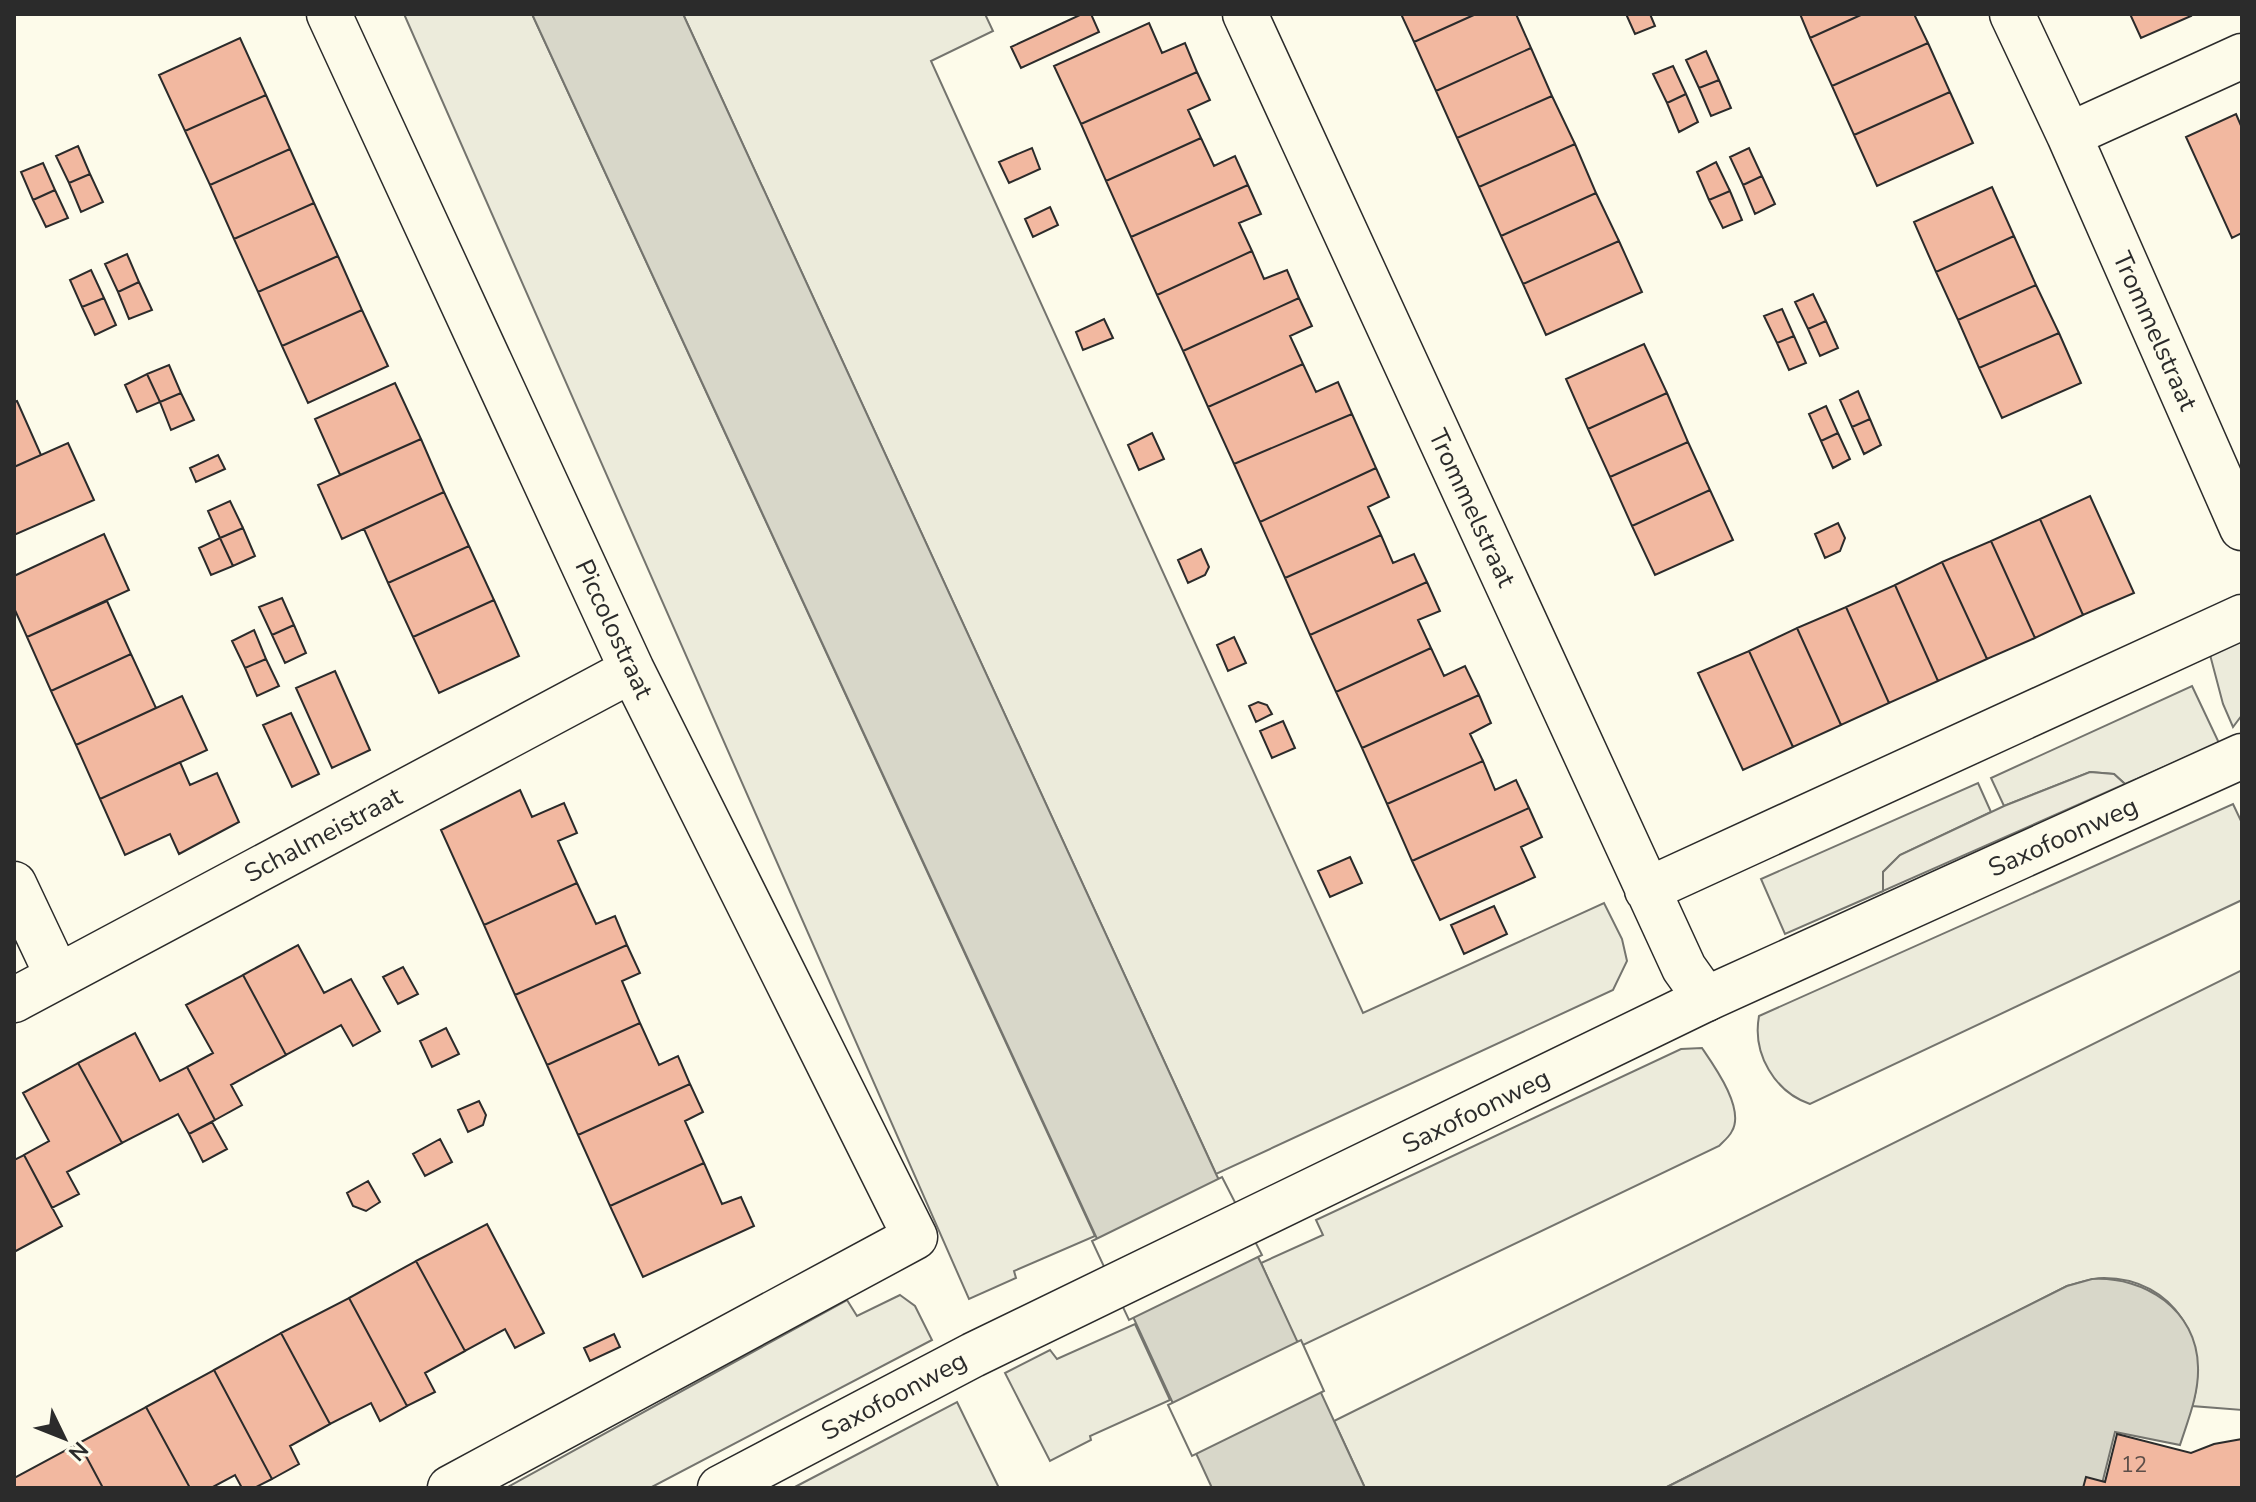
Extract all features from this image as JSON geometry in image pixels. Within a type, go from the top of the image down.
[{"type":"street","name":"Piccolostraat","points":[[329,14],[632,670],[915,1237],[450,1488]]},
{"type":"street","name":"Trommelstraat","points":[[1245,14],[1647,890],[1684,968],[1706,999]]},
{"type":"street","name":"Trommelstraat","points":[[2012,14],[2069,135],[2242,528]]},
{"type":"street","points":[[2069,135],[2242,56]]},
{"type":"street","points":[[1647,890],[2242,617]]},
{"type":"street","name":"Schalmeistraat","points":[[14,1000],[632,670]]},
{"type":"street","name":"Saxofoonweg","points":[[720,1488],[1062,1311],[1706,999],[2242,756]]},
{"type":"street","points":[[14,884],[57,975]]},
{"type":"shaded area","points":[[404,14],[532,14],[1095,1236],[1014,1271],[1016,1278],[969,1299]]},
{"type":"shaded area","points":[[532,14],[683,14],[1216,1174],[1261,1263],[1365,1488],[1212,1488]]},
{"type":"shaded area","points":[[683,14],[985,14],[993,31],[931,61],[1363,1013],[1604,903],[1622,939],[1627,961],[1613,990],[1216,1174]]},
{"type":"shaded area","points":[[2242,639],[2242,715],[2233,727],[2223,704],[2209,651]]},
{"type":"shaded area","points":[[2192,686],[2219,743],[2125,784],[2114,774],[2090,772],[2004,806],[1991,778]]},
{"type":"shaded area","points":[[2090,772],[2114,774],[2125,784],[1883,891],[1883,872],[1900,855],[2004,806]]},
{"type":"shaded area","points":[[1978,783],[1991,812],[1900,855],[1883,872],[1883,891],[1785,934],[1761,879]]},
{"type":"shaded area","points":[[2233,804],[2242,823],[2242,900],[1810,1104],[1786,1091],[1769,1070],[1759,1044],[1759,1016]]},
{"type":"shaded area","points":[[2242,970],[2242,1410],[2192,1406],[2197,1382],[2197,1359],[2182,1318],[2168,1302],[2150,1289],[2129,1281],[2099,1278],[2067,1286],[1665,1488],[1365,1488],[1334,1421]]},
{"type":"shaded area","points":[[1702,1048],[1727,1088],[1735,1111],[1732,1131],[1719,1146],[1299,1347],[1261,1263],[1323,1235],[1316,1220],[1681,1049]]},
{"type":"shaded area","points":[[2092,1279],[2131,1283],[2164,1300],[2178,1313],[2188,1329],[2198,1367],[2195,1397],[2180,1445],[2115,1432],[2101,1488],[1665,1488],[2067,1286]]},
{"type":"shaded area","points":[[900,1295],[915,1306],[932,1340],[650,1488],[506,1488],[847,1300],[857,1316]]},
{"type":"shaded area","points":[[1135,1324],[1170,1400],[1090,1436],[1091,1440],[1050,1461],[1005,1373],[1050,1350],[1057,1359]]},
{"type":"shaded area","points":[[957,1402],[999,1488],[793,1488]]},
{"type":"pier","points":[[1222,1177],[1262,1255],[1129,1320],[1092,1241]]},
{"type":"pier","points":[[1301,1340],[1324,1391],[1192,1456],[1168,1405]]},
{"type":"building","points":[[1082,14],[1091,14],[1099,32],[1021,68],[1011,47]]},
{"type":"building","points":[[1401,14],[1476,14],[1414,42]]},
{"type":"building","points":[[1476,14],[1516,14],[1531,48],[1436,91],[1414,42]]},
{"type":"building","points":[[1626,14],[1650,14],[1655,26],[1635,34]]},
{"type":"building","points":[[1800,14],[1863,14],[1810,38]]},
{"type":"building","points":[[1863,14],[1914,14],[1928,43],[1832,86],[1810,38]]},
{"type":"building","points":[[2130,14],[2190,14],[2191,16],[2141,38]]},
{"type":"building","points":[[1149,23],[1162,53],[1185,43],[1197,72],[1081,124],[1054,66]]},
{"type":"building","points":[[240,38],[266,95],[185,131],[159,75]]},
{"type":"building","points":[[1928,43],[1950,92],[1854,135],[1832,86]]},
{"type":"building","points":[[1531,48],[1552,96],[1457,138],[1436,91]]},
{"type":"building","points":[[1706,51],[1719,80],[1699,88],[1686,60]]},
{"type":"building","points":[[1673,66],[1686,94],[1667,103],[1653,74]]},
{"type":"building","points":[[1197,72],[1210,100],[1188,110],[1201,138],[1106,181],[1081,124]]},
{"type":"building","points":[[1719,80],[1731,108],[1711,116],[1699,88]]},
{"type":"building","points":[[1950,92],[1973,143],[1877,186],[1854,135]]},
{"type":"building","points":[[1686,94],[1698,122],[1679,132],[1667,103]]},
{"type":"building","points":[[266,95],[290,149],[210,185],[185,131]]},
{"type":"building","points":[[1552,96],[1575,144],[1479,187],[1457,138]]},
{"type":"building","points":[[2236,114],[2242,128],[2242,233],[2232,238],[2186,137]]},
{"type":"building","points":[[1201,138],[1214,166],[1235,156],[1248,185],[1131,237],[1106,181]]},
{"type":"building","points":[[1575,144],[1596,193],[1501,236],[1479,187]]},
{"type":"building","points":[[78,146],[90,174],[69,183],[56,156]]},
{"type":"building","points":[[1032,148],[1040,169],[1009,183],[999,162]]},
{"type":"building","points":[[1749,148],[1762,176],[1743,185],[1730,157]]},
{"type":"building","points":[[290,149],[314,203],[234,239],[210,185]]},
{"type":"building","points":[[1716,162],[1730,191],[1709,200],[1697,172]]},
{"type":"building","points":[[43,163],[55,190],[33,200],[21,172]]},
{"type":"building","points":[[90,174],[103,202],[81,212],[69,183]]},
{"type":"building","points":[[1762,176],[1775,204],[1755,214],[1743,185]]},
{"type":"building","points":[[1248,185],[1261,214],[1239,223],[1252,251],[1157,295],[1131,237]]},
{"type":"building","points":[[1992,187],[2014,236],[1936,272],[1914,222]]},
{"type":"building","points":[[55,190],[68,218],[46,227],[33,200]]},
{"type":"building","points":[[1730,191],[1742,220],[1723,228],[1709,200]]},
{"type":"building","points":[[1596,193],[1619,241],[1523,284],[1501,236]]},
{"type":"building","points":[[314,203],[338,256],[258,292],[234,239]]},
{"type":"building","points":[[1050,207],[1058,225],[1033,237],[1025,219]]},
{"type":"building","points":[[2014,236],[2036,285],[1958,320],[1936,272]]},
{"type":"building","points":[[1619,241],[1642,292],[1546,335],[1523,284]]},
{"type":"building","points":[[1252,251],[1264,279],[1287,270],[1299,298],[1183,351],[1157,295]]},
{"type":"building","points":[[127,254],[139,282],[118,292],[105,264]]},
{"type":"building","points":[[338,256],[362,310],[282,346],[258,292]]},
{"type":"building","points":[[91,270],[104,298],[82,307],[70,280]]},
{"type":"building","points":[[139,282],[152,310],[129,319],[118,292]]},
{"type":"building","points":[[2036,285],[2059,333],[1979,368],[1958,320]]},
{"type":"building","points":[[1813,294],[1826,321],[1808,329],[1795,302]]},
{"type":"building","points":[[104,298],[116,325],[95,335],[82,307]]},
{"type":"building","points":[[1299,298],[1312,326],[1290,336],[1303,364],[1208,407],[1183,351]]},
{"type":"building","points":[[1782,309],[1794,336],[1777,343],[1764,316]]},
{"type":"building","points":[[362,310],[388,366],[308,403],[282,346]]},
{"type":"building","points":[[1104,319],[1113,338],[1083,350],[1076,332]]},
{"type":"building","points":[[1826,321],[1838,348],[1820,356],[1808,329]]},
{"type":"building","points":[[2059,333],[2081,383],[2002,418],[1979,368]]},
{"type":"building","points":[[1794,336],[1806,363],[1789,370],[1777,343]]},
{"type":"building","points":[[1644,344],[1667,393],[1588,429],[1566,379]]},
{"type":"building","points":[[1303,364],[1316,392],[1338,382],[1352,414],[1234,464],[1208,407]]},
{"type":"building","points":[[169,365],[181,393],[160,402],[147,374]]},
{"type":"building","points":[[147,374],[160,402],[137,412],[125,385]]},
{"type":"building","points":[[395,383],[421,439],[340,475],[315,419]]},
{"type":"building","points":[[1858,391],[1870,419],[1852,427],[1840,400]]},
{"type":"building","points":[[181,393],[194,420],[171,430],[160,402]]},
{"type":"building","points":[[1667,393],[1688,442],[1610,477],[1588,429]]},
{"type":"building","points":[[17,401],[41,455],[14,467],[14,402]]},
{"type":"building","points":[[1826,406],[1838,433],[1821,441],[1809,414]]},
{"type":"building","points":[[1352,414],[1376,468],[1260,522],[1234,464]]},
{"type":"building","points":[[1870,419],[1881,445],[1864,454],[1852,427]]},
{"type":"building","points":[[1152,433],[1164,459],[1139,470],[1128,445]]},
{"type":"building","points":[[1838,433],[1850,459],[1833,468],[1821,441]]},
{"type":"building","points":[[421,439],[444,492],[342,539],[318,485]]},
{"type":"building","points":[[1688,442],[1710,490],[1632,526],[1610,477]]},
{"type":"building","points":[[68,443],[94,500],[14,535],[14,467]]},
{"type":"building","points":[[218,455],[225,469],[196,482],[190,468]]},
{"type":"building","points":[[1376,468],[1389,497],[1368,507],[1381,535],[1285,578],[1260,522]]},
{"type":"building","points":[[1710,490],[1733,540],[1655,575],[1632,526]]},
{"type":"building","points":[[444,492],[469,546],[388,583],[364,529]]},
{"type":"building","points":[[2090,496],[2134,593],[2083,615],[2040,519]]},
{"type":"building","points":[[230,501],[243,528],[220,538],[208,511]]},
{"type":"building","points":[[2040,519],[2083,615],[2035,638],[1991,541]]},
{"type":"building","points":[[1838,523],[1845,538],[1840,551],[1825,558],[1815,534]]},
{"type":"building","points":[[243,528],[255,556],[233,566],[220,538]]},
{"type":"building","points":[[104,534],[129,590],[27,637],[14,608],[14,576]]},
{"type":"building","points":[[1381,535],[1393,563],[1414,554],[1427,582],[1310,635],[1285,578]]},
{"type":"building","points":[[220,538],[233,566],[211,575],[199,548]]},
{"type":"building","points":[[1991,541],[2035,638],[1987,659],[1942,562]]},
{"type":"building","points":[[469,546],[494,600],[413,637],[388,583]]},
{"type":"building","points":[[1201,549],[1209,567],[1205,575],[1188,583],[1178,560]]},
{"type":"building","points":[[1942,562],[1987,659],[1938,681],[1895,585]]},
{"type":"building","points":[[1427,582],[1440,611],[1418,620],[1431,648],[1336,692],[1310,635]]},
{"type":"building","points":[[1895,585],[1938,681],[1889,703],[1846,607]]},
{"type":"building","points":[[282,598],[294,625],[272,635],[259,607]]},
{"type":"building","points":[[494,600],[519,656],[439,693],[413,637]]},
{"type":"building","points":[[107,601],[131,654],[51,691],[27,637]]},
{"type":"building","points":[[1846,607],[1889,703],[1841,725],[1797,628]]},
{"type":"building","points":[[294,625],[306,653],[285,663],[272,635]]},
{"type":"building","points":[[1797,628],[1841,725],[1793,747],[1749,651]]},
{"type":"building","points":[[254,630],[266,659],[245,668],[232,641]]},
{"type":"building","points":[[1234,637],[1246,663],[1228,671],[1217,645]]},
{"type":"building","points":[[1431,648],[1444,676],[1465,666],[1479,695],[1362,748],[1336,692]]},
{"type":"building","points":[[1749,651],[1793,747],[1743,770],[1698,673]]},
{"type":"building","points":[[131,654],[156,708],[76,745],[51,691]]},
{"type":"building","points":[[266,659],[279,686],[257,696],[245,668]]},
{"type":"building","points":[[335,671],[370,750],[332,768],[296,688]]},
{"type":"building","points":[[1479,695],[1491,723],[1470,734],[1483,761],[1387,804],[1362,748]]},
{"type":"building","points":[[182,696],[207,750],[100,799],[76,745]]},
{"type":"building","points":[[1258,702],[1267,705],[1272,714],[1256,722],[1249,706]]},
{"type":"building","points":[[291,713],[319,774],[292,787],[263,725]]},
{"type":"building","points":[[1283,721],[1295,748],[1272,758],[1260,731]]},
{"type":"building","points":[[1483,761],[1495,790],[1516,780],[1529,808],[1412,861],[1387,804]]},
{"type":"building","points":[[180,762],[190,785],[217,773],[239,822],[179,854],[170,834],[125,855],[100,799]]},
{"type":"building","points":[[520,790],[532,817],[564,803],[577,833],[558,841],[577,883],[484,925],[441,830]]},
{"type":"building","points":[[1529,808],[1542,837],[1521,847],[1535,877],[1440,920],[1412,861]]},
{"type":"building","points":[[1350,857],[1362,883],[1330,897],[1318,871]]},
{"type":"building","points":[[577,883],[596,924],[615,916],[627,945],[515,995],[484,925]]},
{"type":"building","points":[[1494,906],[1507,934],[1464,954],[1451,925]]},
{"type":"building","points":[[298,945],[324,993],[351,979],[380,1031],[353,1046],[341,1025],[286,1055],[243,975]]},
{"type":"building","points":[[627,945],[640,973],[622,981],[640,1023],[547,1065],[515,995]]},
{"type":"building","points":[[403,967],[418,994],[398,1004],[383,977]]},
{"type":"building","points":[[243,975],[286,1055],[231,1085],[242,1105],[215,1120],[187,1067],[213,1053],[186,1005]]},
{"type":"building","points":[[640,1023],[659,1065],[678,1056],[690,1084],[578,1135],[547,1065]]},
{"type":"building","points":[[446,1028],[459,1054],[432,1067],[420,1041]]},
{"type":"building","points":[[135,1033],[160,1081],[187,1067],[215,1120],[189,1134],[178,1114],[122,1143],[78,1063]]},
{"type":"building","points":[[78,1063],[122,1143],[67,1172],[79,1194],[52,1208],[24,1155],[49,1141],[23,1093]]},
{"type":"building","points":[[690,1084],[703,1112],[685,1121],[704,1163],[610,1206],[578,1135]]},
{"type":"building","points":[[479,1101],[486,1115],[483,1125],[468,1132],[458,1110]]},
{"type":"building","points":[[212,1122],[227,1149],[203,1162],[189,1134]]},
{"type":"building","points":[[440,1139],[452,1162],[425,1176],[413,1154]]},
{"type":"building","points":[[24,1155],[62,1226],[14,1252],[14,1160]]},
{"type":"building","points":[[704,1163],[722,1204],[741,1197],[754,1226],[643,1277],[610,1206]]},
{"type":"building","points":[[368,1181],[380,1202],[366,1211],[353,1206],[347,1193]]},
{"type":"building","points":[[487,1224],[544,1333],[515,1348],[505,1329],[465,1351],[416,1261]]},
{"type":"building","points":[[416,1261],[465,1351],[425,1373],[435,1392],[407,1406],[349,1298]]},
{"type":"building","points":[[349,1298],[407,1406],[380,1421],[371,1403],[330,1424],[281,1333]]},
{"type":"building","points":[[281,1333],[330,1424],[290,1446],[299,1464],[272,1479],[214,1370]]},
{"type":"building","points":[[614,1334],[620,1347],[590,1361],[584,1348]]},
{"type":"building","points":[[214,1370],[272,1479],[254,1488],[242,1488],[235,1475],[211,1488],[190,1488],[146,1407]]},
{"type":"building","points":[[146,1407],[190,1488],[103,1488],[79,1443]]},
{"type":"building","points":[[2117,1434],[2191,1453],[2214,1444],[2242,1439],[2242,1488],[2083,1488],[2086,1477],[2105,1482]]},
{"type":"building","points":[[79,1443],[103,1488],[14,1488],[14,1478]]}]
